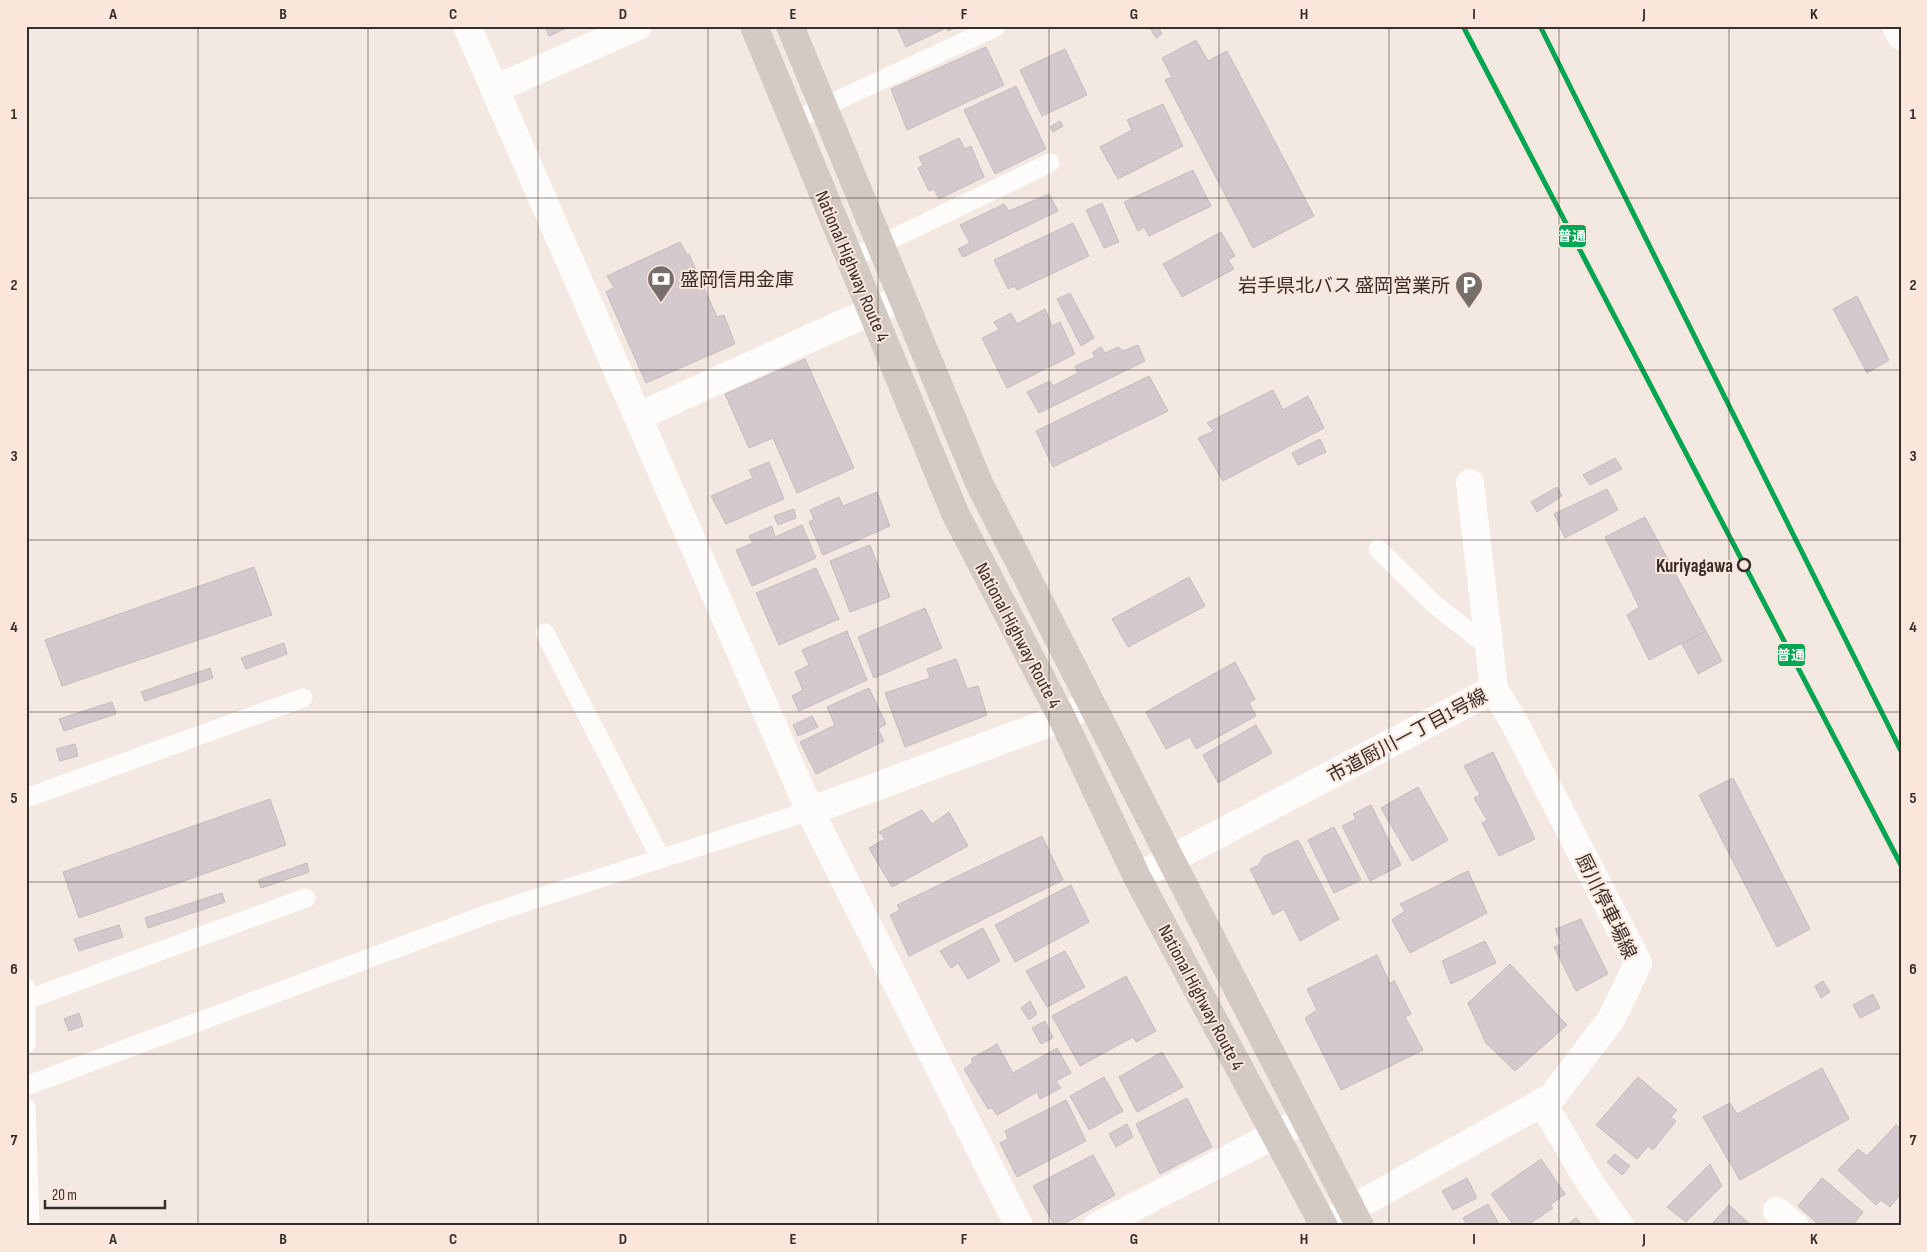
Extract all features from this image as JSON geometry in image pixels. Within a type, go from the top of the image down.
[{"type":"highway","name":"National Highway Route 4","points":[[754,26],[955,514],[1062,718],[1138,877],[1324,1226]]},
{"type":"highway","name":"National Highway Route 4","points":[[790,26],[901,299],[979,482],[1170,860],[1355,1217]]},
{"type":"street","points":[[467,26],[810,811],[1019,1226]]},
{"type":"street","points":[[495,89],[638,26]]},
{"type":"street","points":[[1896,26],[1901,36]]},
{"type":"street","points":[[638,416],[901,299]]},
{"type":"street","name":"市道厨川一丁目1号線","points":[[1138,877],[1494,689],[1470,483]]},
{"type":"street","name":"厨川停車場線","points":[[1324,1226],[1355,1217],[1552,1097],[1612,1018],[1638,963],[1515,724],[1494,689]]},
{"type":"street","points":[[810,811],[1062,718],[1092,703]]},
{"type":"street","points":[[1542,1102],[1590,1183],[1620,1226]]},
{"type":"street","points":[[1097,1226],[1304,1120]]},
{"type":"lane","points":[[793,121],[996,27]]},
{"type":"lane","points":[[850,258],[1050,163]]},
{"type":"lane","points":[[1378,549],[1434,604],[1489,647]]},
{"type":"lane","points":[[545,633],[661,859]]},
{"type":"lane","points":[[26,798],[303,698]]},
{"type":"lane","points":[[26,1086],[491,913],[810,811]]},
{"type":"lane","points":[[26,1044],[27,996],[306,898]]},
{"type":"lane","points":[[26,1108],[30,1226]]},
{"type":"building","points":[[545,26],[571,26],[549,36]]},
{"type":"building","points":[[896,26],[959,26],[948,31],[946,28],[906,47]]},
{"type":"building","points":[[1149,26],[1158,26],[1162,34],[1156,38]]},
{"type":"building","points":[[1196,40],[1208,61],[1227,51],[1314,216],[1253,248],[1165,80],[1172,77],[1162,58]]},
{"type":"building","points":[[986,47],[1004,85],[907,130],[891,89]]},
{"type":"building","points":[[1065,49],[1087,95],[1042,116],[1020,70]]},
{"type":"building","points":[[1016,86],[1046,149],[995,174],[964,110]]},
{"type":"building","points":[[1163,104],[1183,146],[1118,179],[1100,147],[1132,130],[1127,120]]},
{"type":"building","points":[[1060,121],[1063,126],[1053,132],[1050,127]]},
{"type":"building","points":[[959,138],[965,149],[971,146],[984,177],[939,199],[934,189],[929,191],[918,168],[923,165],[919,157]]},
{"type":"building","points":[[1193,170],[1211,206],[1149,236],[1144,227],[1138,231],[1124,202]]},
{"type":"building","points":[[1049,194],[1058,211],[963,257],[958,249],[970,243],[960,225],[1004,204],[1009,211]]},
{"type":"building","points":[[1102,203],[1119,242],[1104,248],[1086,210]]},
{"type":"building","points":[[1073,223],[1089,256],[1017,290],[1015,286],[1008,289],[994,260]]},
{"type":"building","points":[[1221,232],[1235,256],[1228,260],[1234,269],[1182,297],[1163,264]]},
{"type":"building","name":"盛岡信用金庫","points":[[680,242],[687,255],[689,254],[717,317],[724,315],[735,344],[646,383],[606,292],[614,287],[607,276]]},
{"type":"building","points":[[1070,293],[1094,338],[1081,346],[1057,299]]},
{"type":"building","points":[[1857,296],[1889,360],[1867,373],[1833,309]]},
{"type":"building","points":[[1045,309],[1052,326],[1060,322],[1075,354],[1007,388],[982,338],[999,330],[994,322],[1011,313],[1017,324]]},
{"type":"building","points":[[1138,345],[1145,361],[1039,413],[1027,392],[1050,381],[1053,386],[1078,373],[1075,366],[1095,357],[1092,353],[1101,347],[1105,353],[1118,347],[1123,351]]},
{"type":"building","points":[[805,359],[854,468],[797,493],[773,438],[749,448],[725,394]]},
{"type":"building","points":[[1149,376],[1168,411],[1053,467],[1036,431]]},
{"type":"building","points":[[1273,390],[1283,410],[1308,396],[1324,428],[1223,481],[1198,438],[1214,431],[1207,423]]},
{"type":"building","points":[[1320,439],[1326,452],[1298,465],[1292,453]]},
{"type":"building","points":[[1615,458],[1622,469],[1590,485],[1583,475]]},
{"type":"building","points":[[769,462],[784,499],[726,524],[711,496],[753,478],[749,470]]},
{"type":"building","points":[[1557,487],[1562,496],[1537,512],[1531,502]]},
{"type":"building","points":[[1607,489],[1618,510],[1565,538],[1554,514]]},
{"type":"building","points":[[877,492],[890,526],[823,555],[809,522],[814,519],[810,510],[839,497],[843,506]]},
{"type":"building","points":[[794,509],[796,518],[778,525],[774,516]]},
{"type":"building","points":[[1645,517],[1706,631],[1649,660],[1627,615],[1639,607],[1605,537]]},
{"type":"building","points":[[802,525],[816,558],[752,586],[736,550],[753,543],[749,536],[772,526],[775,537]]},
{"type":"building","points":[[870,545],[890,597],[850,612],[830,561]]},
{"type":"building","points":[[254,567],[272,615],[62,686],[45,640]]},
{"type":"building","points":[[816,568],[839,619],[779,645],[756,593]]},
{"type":"building","points":[[1189,577],[1205,606],[1128,647],[1112,619]]},
{"type":"building","points":[[925,608],[942,648],[874,678],[858,637]]},
{"type":"building","points":[[847,631],[867,680],[799,711],[792,696],[803,690],[795,672],[809,665],[802,650]]},
{"type":"building","points":[[1706,631],[1722,661],[1698,674],[1682,644]]},
{"type":"building","points":[[284,643],[287,654],[246,669],[241,658]]},
{"type":"building","points":[[956,659],[967,689],[978,686],[987,715],[905,747],[885,693],[930,678],[927,669]]},
{"type":"building","points":[[1235,662],[1255,699],[1249,703],[1256,716],[1196,749],[1190,737],[1166,749],[1146,712]]},
{"type":"building","points":[[210,668],[213,678],[145,701],[141,692]]},
{"type":"building","points":[[869,688],[886,724],[878,729],[884,741],[816,774],[800,742],[835,725],[827,707]]},
{"type":"building","points":[[112,702],[116,714],[64,731],[59,719]]},
{"type":"building","points":[[812,716],[818,727],[798,736],[793,725]]},
{"type":"building","points":[[1256,725],[1272,753],[1218,783],[1203,755]]},
{"type":"building","points":[[75,744],[78,756],[60,761],[56,749]]},
{"type":"building","points":[[1493,752],[1535,839],[1499,856],[1482,823],[1487,820],[1474,798],[1480,795],[1464,766]]},
{"type":"building","points":[[1733,778],[1810,929],[1777,947],[1699,795]]},
{"type":"building","points":[[1418,787],[1448,840],[1412,861],[1381,808]]},
{"type":"building","points":[[270,799],[286,845],[79,918],[63,872]]},
{"type":"building","points":[[1371,805],[1401,865],[1370,881],[1342,826],[1356,819],[1353,814]]},
{"type":"building","points":[[922,810],[932,824],[949,812],[968,846],[892,887],[869,848],[885,839],[879,832]]},
{"type":"building","points":[[1334,827],[1361,880],[1334,893],[1308,840]]},
{"type":"building","points":[[1042,836],[1063,880],[909,956],[890,915],[900,910],[897,905]]},
{"type":"building","points":[[1298,840],[1339,919],[1300,941],[1284,909],[1273,915],[1250,869],[1259,865],[1263,857]]},
{"type":"building","points":[[307,863],[309,872],[261,888],[258,880]]},
{"type":"building","points":[[1468,871],[1487,913],[1410,953],[1392,920],[1405,911],[1400,904]]},
{"type":"building","points":[[1071,885],[1089,922],[1015,962],[995,925]]},
{"type":"building","points":[[222,893],[225,902],[148,928],[145,918]]},
{"type":"building","points":[[1581,919],[1608,974],[1576,991],[1554,947],[1562,944],[1555,929]]},
{"type":"building","points":[[119,925],[123,937],[79,951],[74,939]]},
{"type":"building","points":[[983,928],[1000,961],[968,979],[958,963],[951,968],[940,951]]},
{"type":"building","points":[[1485,941],[1496,963],[1451,984],[1442,961]]},
{"type":"building","points":[[1065,951],[1085,987],[1047,1007],[1026,971]]},
{"type":"building","points":[[1377,955],[1390,984],[1394,980],[1411,1014],[1405,1017],[1423,1050],[1341,1090],[1305,1018],[1317,1010],[1307,989]]},
{"type":"building","points":[[1510,964],[1567,1025],[1515,1071],[1486,1043],[1468,1003]]},
{"type":"building","points":[[1126,976],[1156,1031],[1136,1042],[1133,1037],[1080,1066],[1052,1016]]},
{"type":"building","points":[[1823,981],[1830,992],[1821,998],[1815,986]]},
{"type":"building","points":[[1873,994],[1880,1008],[1860,1018],[1853,1005]]},
{"type":"building","points":[[1030,1001],[1037,1014],[1029,1020],[1021,1008]]},
{"type":"building","points":[[79,1013],[83,1026],[69,1031],[64,1019]]},
{"type":"building","points":[[1045,1021],[1053,1038],[1041,1044],[1032,1028]]},
{"type":"building","points":[[997,1044],[1013,1073],[1057,1048],[1071,1073],[1056,1081],[1061,1088],[1040,1099],[1037,1092],[997,1115],[992,1108],[988,1109],[964,1069],[973,1062],[971,1059]]},
{"type":"building","points":[[1162,1052],[1183,1087],[1137,1112],[1119,1077]]},
{"type":"building","points":[[1822,1068],[1849,1119],[1740,1180],[1703,1117],[1730,1103],[1737,1114]]},
{"type":"building","points":[[1104,1077],[1123,1111],[1089,1130],[1070,1096]]},
{"type":"building","points":[[1638,1077],[1677,1110],[1671,1117],[1676,1121],[1653,1150],[1648,1146],[1637,1159],[1596,1125]]},
{"type":"building","points":[[1187,1098],[1212,1147],[1160,1174],[1136,1124]]},
{"type":"building","points":[[1066,1100],[1086,1141],[1017,1177],[1000,1143],[1008,1139],[1005,1131]]},
{"type":"building","points":[[1127,1124],[1133,1137],[1116,1147],[1109,1134]]},
{"type":"building","points":[[1896,1125],[1901,1129],[1901,1194],[1890,1207],[1881,1200],[1876,1205],[1838,1170],[1858,1149],[1867,1156]]},
{"type":"building","points":[[1615,1154],[1630,1166],[1622,1175],[1607,1162]]},
{"type":"building","points":[[1093,1155],[1115,1195],[1060,1226],[1055,1226],[1033,1186]]},
{"type":"building","points":[[1541,1159],[1565,1194],[1550,1205],[1553,1208],[1526,1226],[1514,1226],[1491,1194]]},
{"type":"building","points":[[1710,1164],[1722,1186],[1686,1222],[1667,1207]]},
{"type":"building","points":[[1467,1178],[1477,1198],[1453,1210],[1442,1191]]},
{"type":"building","points":[[1822,1178],[1863,1212],[1852,1226],[1820,1226],[1798,1206]]},
{"type":"building","points":[[1488,1204],[1500,1226],[1468,1226],[1463,1218]]},
{"type":"building","points":[[1729,1205],[1752,1226],[1710,1226]]},
{"type":"building","points":[[1576,1218],[1583,1226],[1565,1226]]},
{"type":"transit line","name":"普通","points":[[1463,26],[1901,865]]},
{"type":"transit line","name":"普通","points":[[1540,26],[1901,751]]},
{"type":"place","name":"盛岡信用金庫","points":[[661,303]]},
{"type":"place","name":"岩手県北バス 盛岡営業所","points":[[1469,309]]},
{"type":"place","name":"Kuriyagawa","points":[[1744,565]]}]
